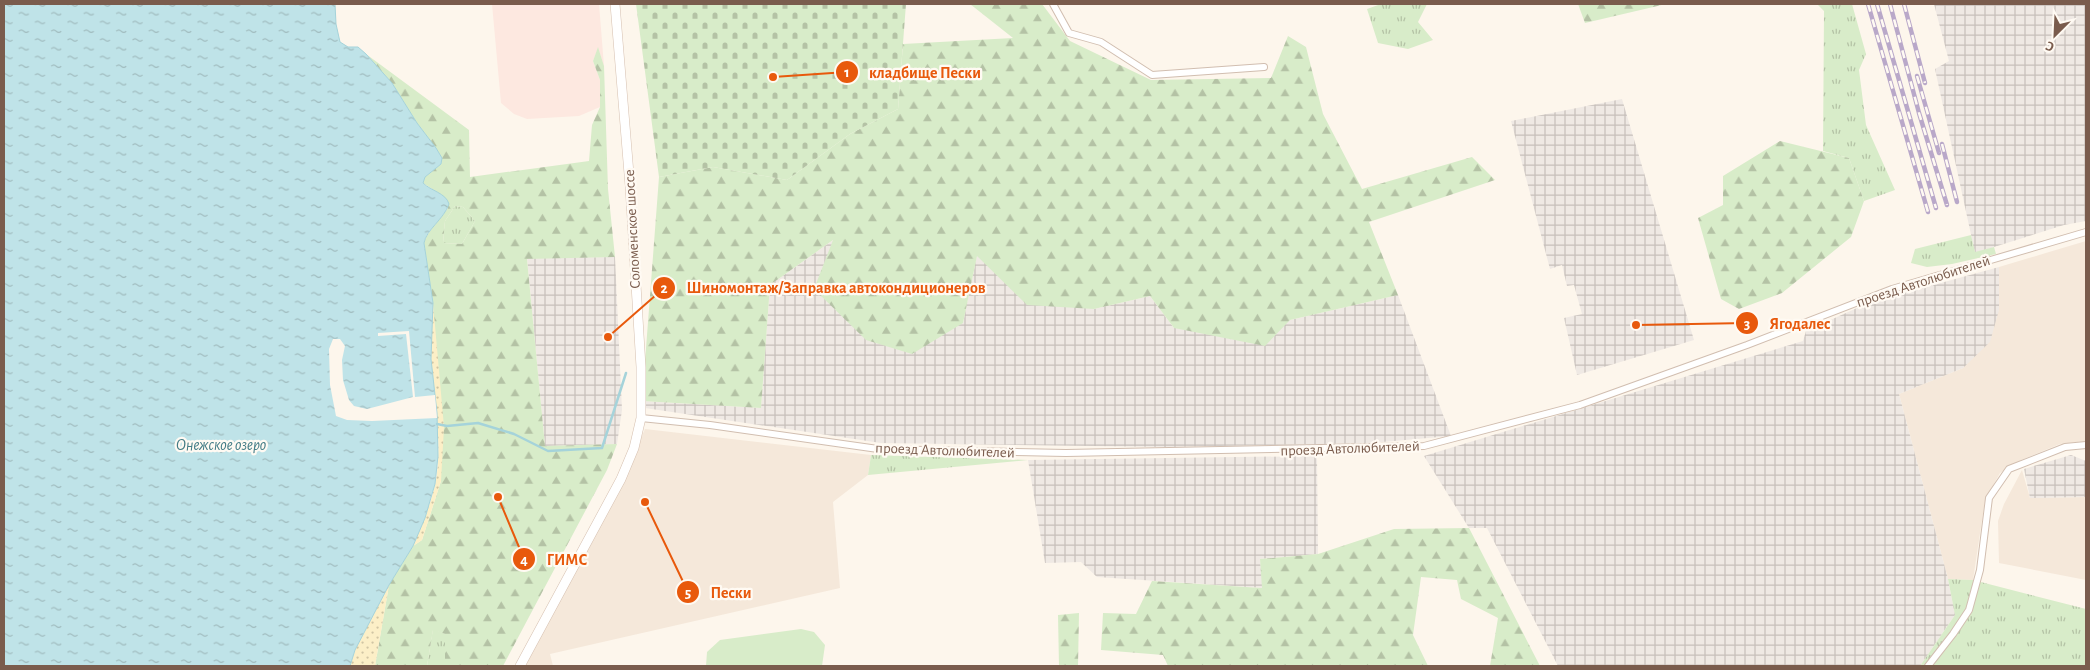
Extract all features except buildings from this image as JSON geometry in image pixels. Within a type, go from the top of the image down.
[{"type":"main road","name":"Соломенское шоссе","points":[[520,666],[621,479],[634,448],[641,418],[641,367],[630,186],[615,4]]},
{"type":"street","points":[[1053,4],[1069,33],[1101,42],[1152,75],[1264,68]]},
{"type":"street","name":"проезд Автолюбителей","points":[[641,418],[702,424],[878,449],[1073,453],[1424,446],[1580,405],[1892,289],[2086,232]]},
{"type":"street","points":[[1928,666],[1969,610],[1980,570],[1989,498],[2009,469],[2039,456],[2065,448],[2086,445]]},
{"type":"shaded area","points":[[492,4],[599,4],[604,66],[598,48],[593,61],[600,80],[600,107],[579,116],[527,119],[514,114],[501,103]]},
{"type":"shaded area","points":[[1934,4],[2086,4],[2086,221],[2064,225],[1975,253],[1935,69],[1949,61]]},
{"type":"shaded area","points":[[1622,99],[1694,340],[1577,375],[1564,318],[1582,314],[1574,285],[1567,286],[1562,265],[1550,269],[1511,121]]},
{"type":"shaded area","points":[[833,240],[963,323],[977,255],[1094,309],[1150,296],[1174,328],[1290,320],[1398,295],[1451,436],[1371,443],[1168,447],[881,443],[645,408],[642,401],[761,408],[770,285]]},
{"type":"shaded area","points":[[2086,241],[2086,441],[2060,444],[2021,460],[2000,473],[1985,500],[1973,580],[1948,579],[1899,394],[1963,368],[1999,310],[1999,267]]},
{"type":"shaded area","points":[[615,257],[622,410],[617,444],[545,446],[527,258]]},
{"type":"shaded area","points":[[1999,267],[1999,310],[1990,342],[1963,368],[1899,394],[1948,579],[1955,615],[1920,666],[1558,666],[1487,528],[1469,528],[1424,456],[1803,341],[1806,331],[1868,303]]},
{"type":"shaded area","points":[[645,429],[871,455],[868,475],[833,502],[840,588],[550,654],[553,666],[524,666],[624,476]]},
{"type":"shaded area","points":[[2071,455],[2086,461],[2086,497],[2030,498],[2024,469]]},
{"type":"shaded area","points":[[1317,456],[1318,554],[1260,559],[1263,588],[1097,577],[1081,562],[1045,563],[1028,460]]},
{"type":"shaded area","points":[[2022,470],[2030,498],[2086,497],[2086,580],[1999,563],[1998,521],[2004,504]]},
{"type":"green space","points":[[636,4],[906,4],[898,109],[850,134],[787,180],[713,167],[659,177]]},
{"type":"green space","points":[[970,4],[1042,4],[1070,41],[1151,80],[1271,78],[1288,36],[1306,47],[1323,114],[1362,189],[1472,157],[1495,180],[1369,222],[1398,295],[1290,320],[1265,346],[1174,328],[1150,296],[1094,309],[1027,305],[977,256],[963,323],[912,354],[866,340],[814,289],[833,240],[770,285],[761,408],[642,401],[659,177],[713,167],[787,180],[850,134],[898,109],[903,44],[1013,38]]},
{"type":"green space","points":[[1381,4],[1427,4],[1418,22],[1433,40],[1408,49],[1378,43],[1367,9]]},
{"type":"green space","points":[[1578,4],[1666,4],[1585,23]]},
{"type":"green space","points":[[1817,4],[1852,4],[1866,54],[1859,70],[1866,125],[1895,190],[1864,201],[1849,158],[1823,151],[1824,11]]},
{"type":"green space","points":[[598,47],[604,66],[608,189],[615,257],[527,259],[545,446],[617,444],[607,470],[503,666],[445,666],[445,634],[433,630],[427,666],[375,666],[389,585],[413,546],[422,540],[441,481],[433,303],[424,243],[430,231],[448,208],[443,196],[423,183],[425,177],[441,164],[442,158],[392,83],[366,54],[469,130],[470,177],[589,161],[592,125],[600,107],[600,80],[593,61]],"holes":[[[455,206],[463,207],[475,221],[462,244],[443,243],[445,221]]]},
{"type":"green space","points":[[1780,141],[1849,158],[1864,201],[1851,237],[1782,293],[1739,309],[1721,299],[1698,218],[1723,205],[1723,176]]},
{"type":"green space","points":[[455,206],[463,207],[475,221],[462,244],[443,243],[445,221]]},
{"type":"green space","points":[[1971,235],[1975,252],[1994,247],[1996,254],[1952,264],[1927,267],[1911,263],[1915,249]]},
{"type":"green space","points":[[871,455],[1028,460],[868,475]]},
{"type":"green space","points":[[1469,528],[1540,666],[1490,666],[1498,618],[1461,599],[1457,580],[1421,577],[1413,635],[1428,666],[1168,666],[1163,655],[1101,650],[1103,613],[1136,614],[1152,581],[1262,588],[1260,559],[1318,554],[1394,529]]},
{"type":"green space","points":[[1948,579],[1973,580],[2086,609],[2086,666],[1920,666],[1955,615]]},
{"type":"green space","points":[[1079,613],[1078,666],[1059,666],[1058,615]]},
{"type":"green space","points":[[433,629],[445,634],[445,666],[427,666]]},
{"type":"green space","points":[[801,629],[814,632],[825,645],[822,666],[706,666],[707,652],[720,640]]},
{"type":"sand","points":[[433,303],[444,427],[441,481],[422,540],[413,546],[431,501],[437,469],[438,437],[431,349]]},
{"type":"sand","points":[[389,585],[375,666],[350,666],[355,650]]},
{"type":"water","name":"Онежское озеро","points":[[4,4],[335,4],[336,24],[340,42],[348,47],[358,47],[392,83],[442,158],[441,164],[425,177],[423,183],[445,197],[449,204],[425,238],[424,243],[433,303],[431,359],[437,413],[438,456],[435,484],[425,518],[413,546],[389,585],[355,650],[350,666],[4,666]]},
{"type":"pier","points":[[409,331],[415,397],[435,395],[437,418],[372,421],[347,420],[336,416],[330,385],[329,349],[333,339],[340,339],[345,346],[342,360],[343,380],[349,400],[354,406],[367,409],[413,397],[406,334],[378,336],[378,333]]},
{"type":"waterway","points":[[437,424],[447,426],[478,423],[514,434],[548,451],[602,448],[626,373]]},
{"type":"railway","points":[[1868,4],[1928,212]]},
{"type":"railway","points":[[1877,4],[1936,208]]},
{"type":"railway","points":[[1890,4],[1919,113],[1947,205]]},
{"type":"railway","points":[[1904,4],[1925,83]]},
{"type":"railway","points":[[1917,76],[1939,153]]},
{"type":"railway","points":[[1942,144],[1957,202]]},
{"type":"place","name":"кладбище Пески","points":[[773,77]]},
{"type":"place","name":"Ягодалес","points":[[1636,325]]},
{"type":"place","name":"Шиномонтаж/Заправка автокондиционеров","points":[[608,337]]},
{"type":"place","name":"ГИМС","points":[[498,497]]},
{"type":"place","name":"Пески","points":[[645,502]]}]
